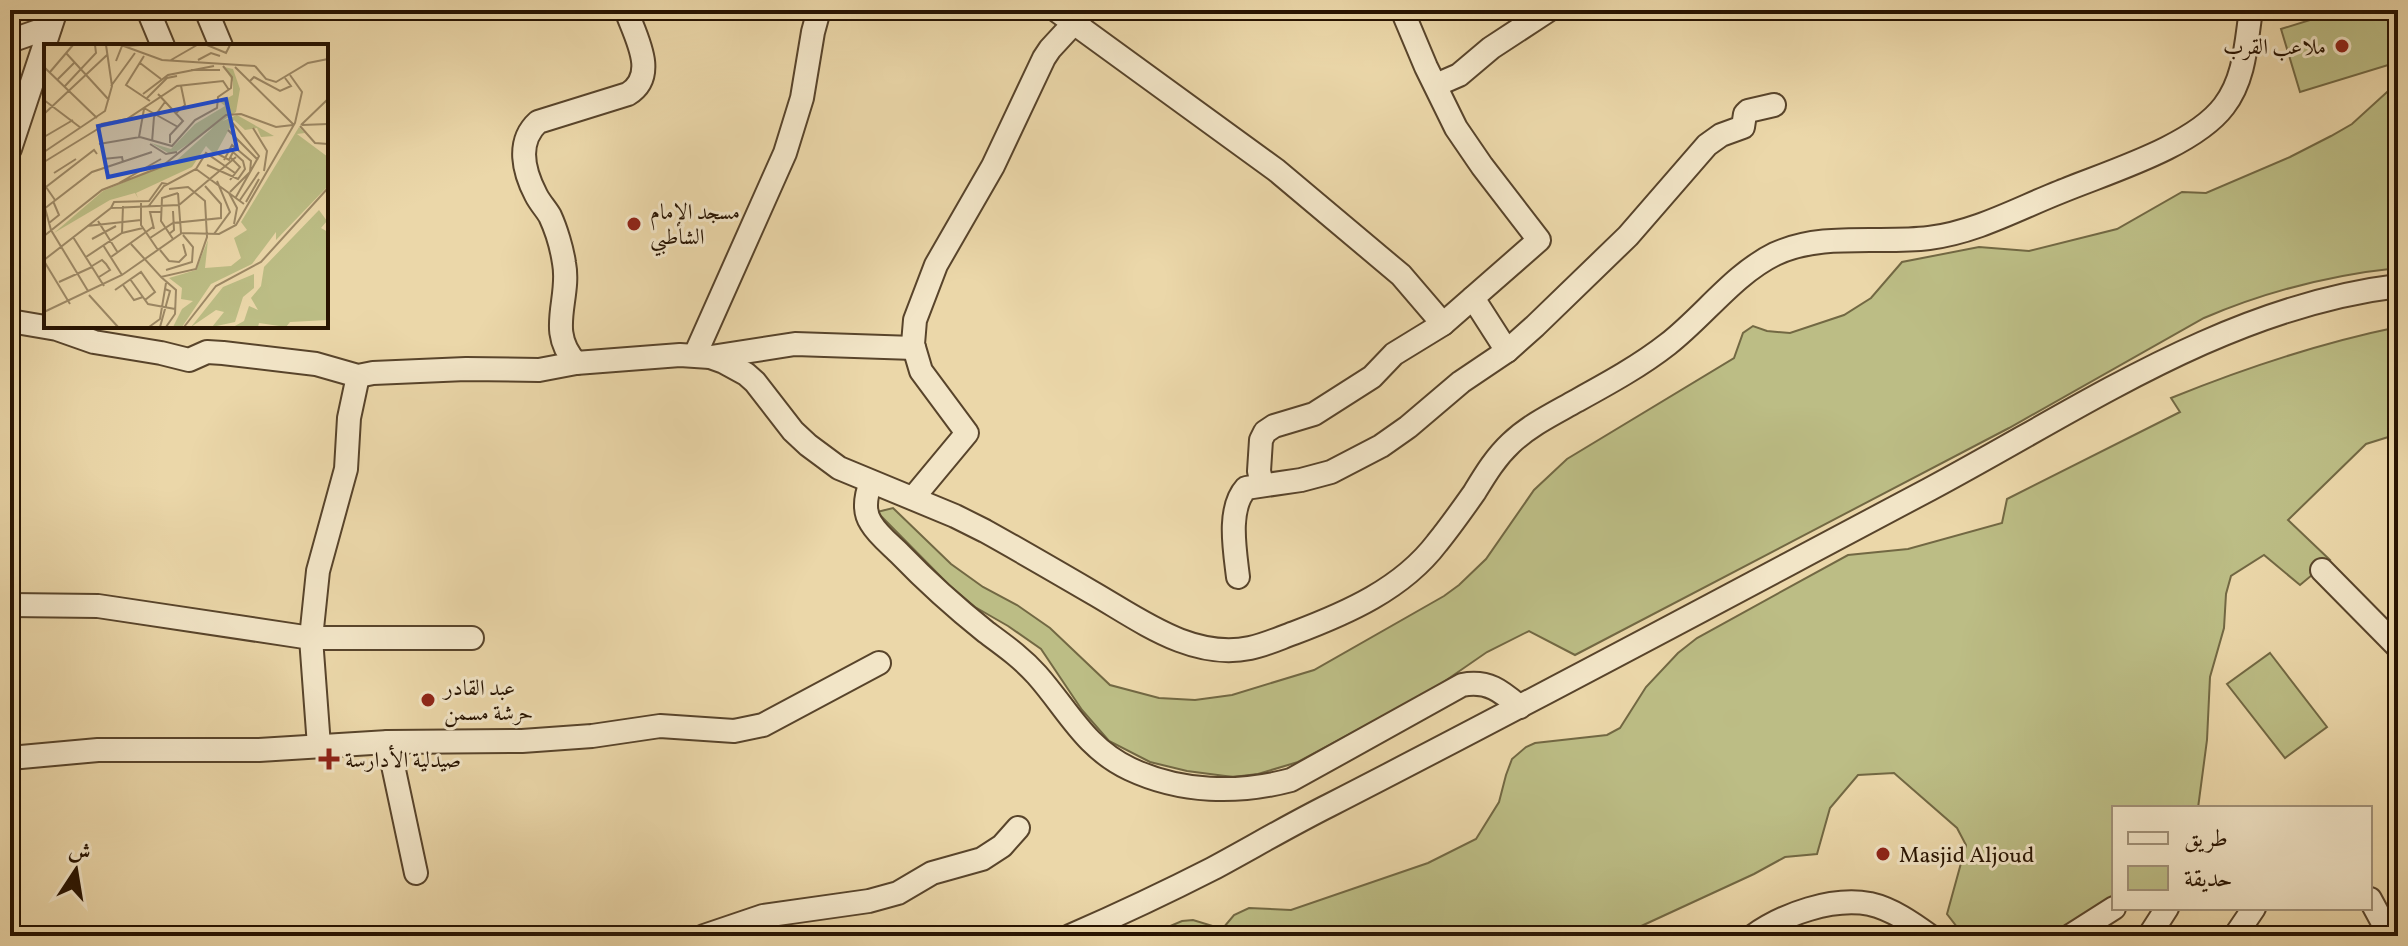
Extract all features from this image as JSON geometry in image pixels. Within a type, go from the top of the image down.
[{"type":"street","points":[[148,10],[162,44]]},
{"type":"street","points":[[206,10],[220,44]]},
{"type":"street","points":[[576,363],[568,354],[560,332],[566,281],[564,262],[550,217],[526,172],[525,139],[538,122],[635,90],[644,71],[642,55],[626,10]]},
{"type":"street","points":[[702,356],[785,153],[802,98],[819,10]]},
{"type":"street","points":[[1262,484],[1259,471],[1261,440],[1265,432],[1274,426],[1314,414],[1372,377],[1394,354],[1443,324],[1539,240],[1456,128],[1402,10]]},
{"type":"street","points":[[1436,85],[1459,75],[1491,48],[1549,10]]},
{"type":"street","points":[[702,356],[735,367],[755,382],[793,431],[839,468],[985,531],[1165,634],[1212,649],[1232,651],[1255,647],[1343,615],[1407,574],[1435,546],[1496,459],[1525,431],[1669,343],[1772,255],[1812,243],[1910,240],[1959,232],[2004,217],[2163,150],[2197,131],[2222,110],[2238,83],[2251,10]]},
{"type":"street","points":[[913,498],[967,433],[921,371],[914,348],[915,320],[936,265],[993,166],[1044,58],[1072,14],[1288,179],[1401,275],[1443,324]]},
{"type":"street","points":[[10,41],[53,18]]},
{"type":"street","points":[[44,44],[53,18]]},
{"type":"street","points":[[10,149],[44,45]]},
{"type":"street","points":[[1238,577],[1233,528],[1239,499],[1246,488],[1317,476],[1371,452],[1408,427],[1461,382],[1507,351],[1628,236],[1707,145],[1721,135],[1743,127],[1748,111],[1774,105]]},
{"type":"street","points":[[1070,936],[1210,870],[1311,814],[1520,707],[1996,454],[2171,357],[2279,312],[2339,296],[2398,286]]},
{"type":"street","points":[[1473,298],[1507,351]]},
{"type":"street","points":[[10,321],[44,327]]},
{"type":"street","points":[[51,328],[94,342],[189,360],[203,353],[223,353],[316,364],[358,376],[466,369],[539,370],[576,363],[702,356],[795,344],[914,348]]},
{"type":"street","points":[[319,746],[311,638],[318,571],[346,469],[349,418],[358,376]]},
{"type":"street","points":[[871,482],[866,504],[872,525],[920,575],[1025,662],[1088,740],[1115,761],[1144,775],[1212,789],[1271,785],[1291,780],[1462,685],[1479,683],[1493,686],[1520,707]]},
{"type":"street","points":[[2322,570],[2398,647]]},
{"type":"street","points":[[10,605],[98,606],[311,638],[472,638]]},
{"type":"street","points":[[10,758],[98,750],[259,750],[388,742],[561,739],[660,726],[734,731],[752,728],[776,718],[879,663]]},
{"type":"street","points":[[388,742],[416,873]]},
{"type":"street","points":[[704,936],[763,916],[869,901],[898,893],[932,873],[982,859],[1002,846],[1018,828]]},
{"type":"street","points":[[1763,933],[1799,914],[1836,903],[1870,904],[1893,912],[1930,936]]},
{"type":"street","points":[[2372,903],[2390,936]]},
{"type":"street","points":[[2070,936],[2112,909]]},
{"type":"street","points":[[2149,936],[2166,910]]},
{"type":"street","points":[[2235,936],[2253,910]]},
{"type":"green space","name":"ملاعب القرب","points":[[2342,10],[2392,10],[2398,29],[2398,62],[2300,92],[2281,29]]},
{"type":"green space","points":[[2398,82],[2398,268],[2299,286],[2204,318],[2009,428],[1575,655],[1529,631],[1487,652],[1432,690],[1298,762],[1258,774],[1233,777],[1187,771],[1150,762],[1109,741],[1082,710],[1041,649],[975,607],[877,512],[893,508],[951,564],[1050,628],[1110,685],[1159,698],[1195,700],[1232,695],[1314,670],[1444,596],[1486,559],[1534,490],[1567,459],[1734,358],[1743,333],[1753,326],[1790,333],[1844,315],[1871,298],[1902,262],[1979,247],[2029,251],[2117,229],[2182,192],[2206,193],[2331,136],[2352,124]]},
{"type":"green space","points":[[2398,327],[2398,434],[2366,444],[2288,520],[2330,560],[2300,585],[2264,555],[2231,576],[2226,594],[2224,628],[2210,677],[2207,740],[2198,806],[2112,806],[2112,898],[2054,936],[1964,936],[1947,914],[1966,845],[1957,828],[1894,773],[1858,775],[1830,808],[1817,854],[1785,857],[1625,936],[1147,936],[1182,921],[1193,920],[1224,927],[1234,915],[1249,908],[1291,910],[1428,863],[1476,839],[1499,802],[1512,759],[1526,747],[1535,743],[1607,735],[1620,728],[1646,687],[1697,638],[1848,555],[1908,549],[2002,523],[2007,499],[2180,412],[2171,398],[2283,357]]},
{"type":"green space","points":[[2270,653],[2327,727],[2285,758],[2227,684]]},
{"type":"place","name":"ملاعب القرب","points":[[2342,46]]},
{"type":"place","name":"مسجد الإمام الشاطبي","points":[[634,224]]},
{"type":"place","name":"عبد القادر حرشة مسمن","points":[[428,700]]},
{"type":"place","name":"صيدلية الأدارسة","points":[[329,759]]},
{"type":"place","name":"Masjid Aljoud","points":[[1883,854]]}]
